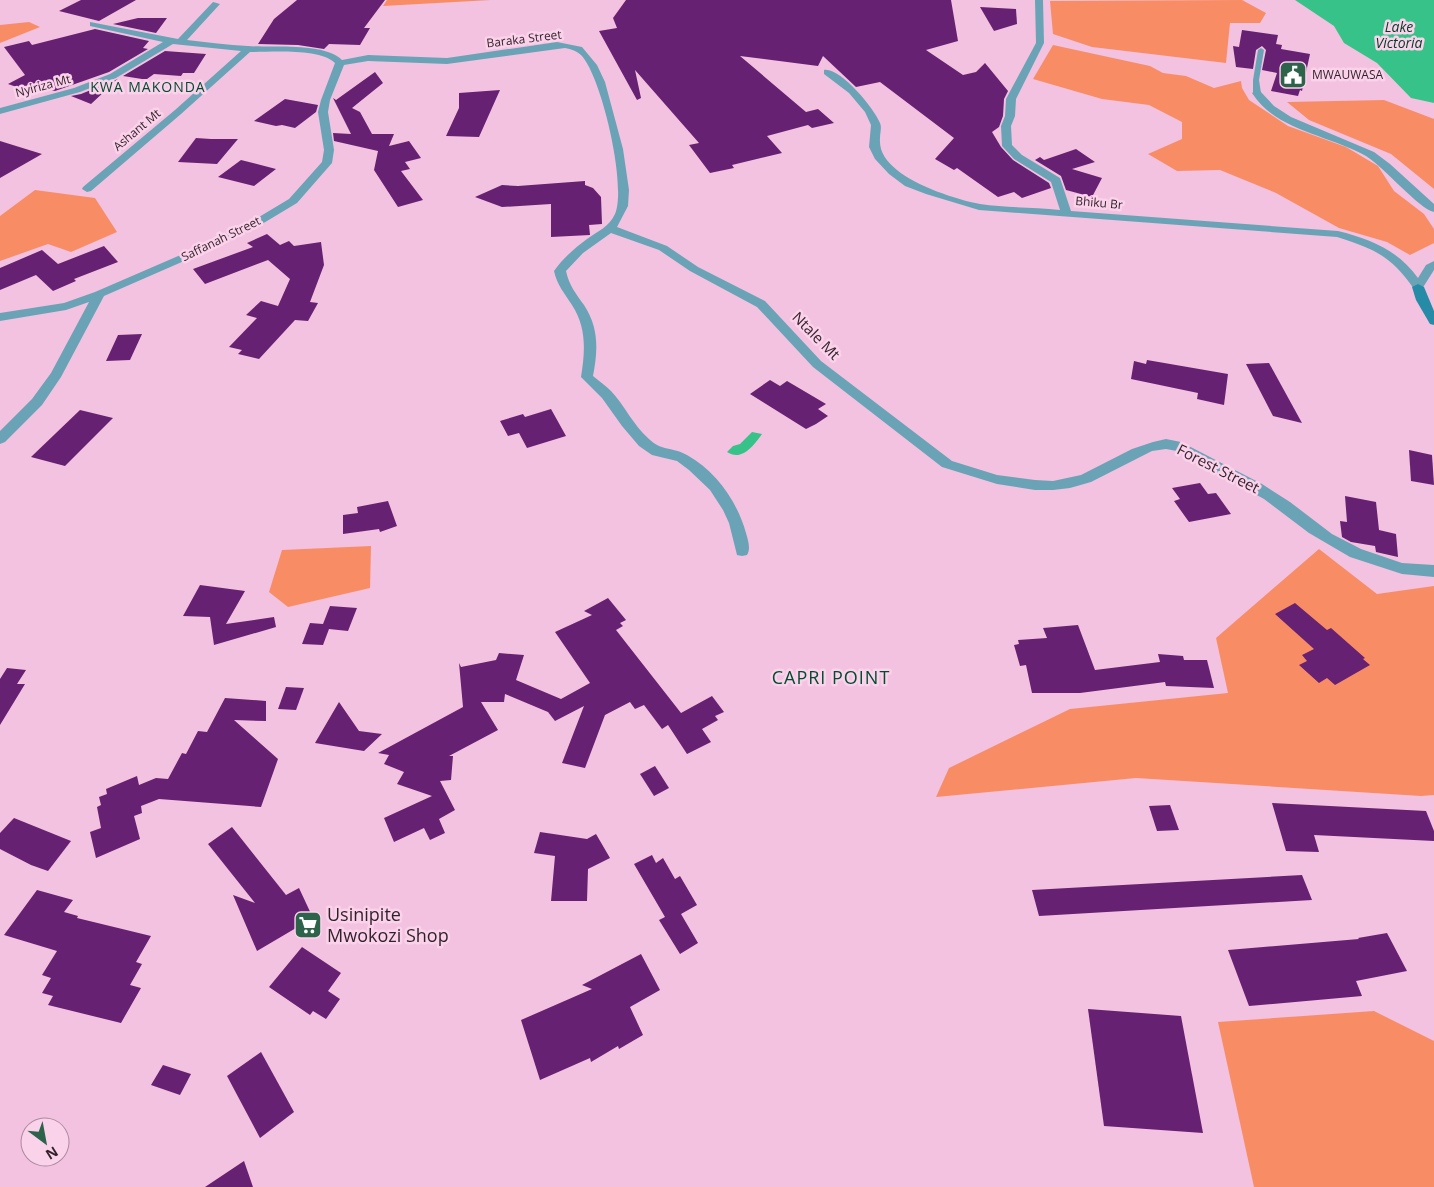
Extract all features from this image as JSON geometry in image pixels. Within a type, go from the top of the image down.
[{"type":"street","points":[[1039,0],[1040,38],[1011,100],[1010,116],[1006,126],[1007,146],[1018,157],[1056,180],[1066,214]]},
{"type":"street","name":"Nyiriza Mt","points":[[0,111],[77,90],[113,76],[175,42],[216,4]]},
{"type":"street","points":[[93,24],[175,42],[248,49],[310,51],[334,57],[340,63]]},
{"type":"street","name":"Baraka Street","points":[[340,63],[368,58],[447,61],[566,44],[579,49],[587,56],[601,84],[618,153],[623,205],[611,230]]},
{"type":"street","name":"Ashant Mt","points":[[87,189],[248,49]]},
{"type":"street","name":"Saffanah Street","points":[[0,317],[66,306],[99,294],[203,249],[258,222],[293,201],[327,163],[330,155],[323,112],[340,63]]},
{"type":"street","name":"Bhiku Br","points":[[827,72],[852,91],[869,111],[876,125],[874,147],[879,157],[893,172],[910,184],[930,192],[979,207],[1135,220],[1260,226],[1338,234],[1368,243],[1392,256],[1407,271],[1418,287]]},
{"type":"street","points":[[1256,93],[1261,101],[1273,111],[1357,147],[1379,160],[1434,209]]},
{"type":"street","points":[[611,230],[593,240],[567,262],[560,271],[561,282],[580,308],[588,326],[593,346],[587,377],[606,394],[622,418],[651,450],[681,457],[698,470],[717,489],[734,515],[741,537],[742,551]]},
{"type":"street","name":"Ntale Mt","points":[[611,230],[663,248],[694,269],[761,304],[817,364],[906,430],[931,453],[947,464],[967,472],[990,476]]},
{"type":"street","points":[[1434,264],[1430,266],[1418,287],[1422,300],[1434,321]]},
{"type":"street","points":[[0,439],[37,402],[57,374],[99,294]]},
{"type":"street","name":"Forest Street","points":[[990,476],[1027,484],[1052,486],[1084,480],[1151,447],[1166,444],[1181,447],[1283,504],[1315,529],[1349,550],[1384,565],[1423,572],[1434,571]]},
{"type":"lane","points":[[1256,93],[1256,80],[1261,50]]},
{"type":"shaded area","points":[[387,0],[491,0],[383,6]]},
{"type":"shaded area","points":[[1242,0],[1266,13],[1260,23],[1230,23],[1226,63],[1092,47],[1053,34],[1050,1]]},
{"type":"shaded area","points":[[29,22],[40,27],[0,43],[0,25]]},
{"type":"shaded area","points":[[1053,45],[1150,66],[1163,73],[1186,76],[1214,88],[1241,81],[1242,88],[1249,100],[1288,126],[1346,147],[1378,166],[1394,191],[1424,214],[1434,229],[1434,243],[1410,255],[1387,242],[1339,228],[1276,193],[1220,170],[1177,171],[1148,154],[1182,139],[1182,122],[1149,105],[1102,99],[1033,79]]},
{"type":"shaded area","points":[[1384,100],[1434,119],[1434,189],[1391,154],[1309,120],[1287,102]]},
{"type":"shaded area","points":[[35,190],[95,198],[117,232],[71,252],[48,244],[0,261],[0,216]]},
{"type":"shaded area","points":[[371,546],[370,588],[288,607],[269,592],[282,550]]},
{"type":"shaded area","points":[[1319,549],[1377,594],[1434,586],[1434,795],[1421,796],[1136,778],[936,797],[949,768],[1070,709],[1228,693],[1216,638]]},
{"type":"shaded area","points":[[1374,1011],[1434,1041],[1434,1187],[1254,1187],[1218,1022]]},
{"type":"water","name":"Lake Victoria","points":[[1295,0],[1434,0],[1434,103],[1411,98],[1377,63],[1344,43],[1334,26]]},
{"type":"water","points":[[752,432],[762,434],[747,451],[738,455],[732,455],[727,452],[733,446],[740,444]]},
{"type":"building","points":[[81,0],[136,0],[99,21],[59,11]]},
{"type":"building","points":[[297,0],[385,0],[364,28],[370,28],[360,45],[329,44],[324,49],[298,45],[258,44],[274,19]]},
{"type":"building","points":[[626,0],[951,0],[958,41],[926,50],[963,75],[976,72],[985,63],[1008,91],[1004,99],[1003,116],[999,127],[992,132],[1001,147],[1013,160],[1049,183],[1051,188],[1022,198],[1014,192],[998,197],[957,168],[954,170],[935,159],[954,138],[880,82],[856,87],[823,56],[818,66],[740,56],[806,112],[818,109],[834,123],[812,128],[808,125],[767,136],[782,153],[732,165],[734,168],[710,173],[689,145],[699,143],[635,70],[641,98],[637,100],[599,31],[617,28],[613,18]]},
{"type":"building","points":[[980,7],[1016,9],[1017,24],[994,31]]},
{"type":"building","points":[[138,18],[167,18],[156,33],[113,24]]},
{"type":"building","points":[[95,29],[149,41],[143,48],[148,49],[109,72],[55,91],[44,88],[34,93],[8,84],[25,75],[4,47],[29,41],[32,45]]},
{"type":"building","points":[[1242,30],[1278,35],[1276,44],[1282,45],[1281,49],[1310,54],[1302,91],[1300,90],[1298,96],[1271,91],[1277,73],[1262,70],[1266,50],[1262,46],[1256,50],[1253,69],[1236,67],[1233,46],[1239,47]]},
{"type":"building","points":[[165,51],[206,54],[194,73],[183,73],[181,76],[154,74],[147,79],[123,76]]},
{"type":"building","points":[[375,72],[383,83],[352,108],[360,112],[372,134],[394,134],[389,146],[409,141],[421,158],[405,162],[410,169],[401,171],[423,200],[398,207],[374,170],[378,151],[334,141],[333,133],[351,134],[333,98],[336,100]]},
{"type":"building","points":[[118,79],[91,104],[71,96],[81,94]]},
{"type":"building","points":[[500,90],[479,137],[446,136],[459,108],[459,93]]},
{"type":"building","points":[[285,99],[318,105],[316,112],[295,128],[254,121]]},
{"type":"building","points":[[196,138],[238,139],[217,164],[178,162]]},
{"type":"building","points":[[0,141],[42,154],[0,178]]},
{"type":"building","points":[[1076,149],[1095,162],[1072,169],[1102,178],[1092,197],[1066,190],[1061,176],[1035,160],[1040,157],[1044,160]]},
{"type":"building","points":[[241,160],[276,169],[254,186],[218,177]]},
{"type":"building","points":[[585,181],[585,185],[593,188],[601,197],[602,224],[589,225],[590,235],[551,237],[551,204],[502,207],[475,197],[502,185],[518,186]]},
{"type":"building","points":[[267,234],[280,245],[289,241],[294,246],[321,242],[324,265],[310,302],[318,303],[308,321],[295,320],[259,359],[238,354],[242,350],[229,347],[257,318],[246,315],[261,301],[278,306],[290,279],[268,260],[205,284],[193,269],[253,247],[247,243]]},
{"type":"building","points":[[104,246],[118,262],[74,279],[76,281],[53,291],[36,275],[0,290],[0,268],[42,250],[58,264]]},
{"type":"building","points":[[142,334],[130,360],[106,361],[118,335]]},
{"type":"building","points":[[1147,360],[1228,374],[1224,405],[1197,399],[1198,393],[1131,379],[1134,361],[1146,364]]},
{"type":"building","points":[[1269,363],[1302,423],[1273,416],[1246,364]]},
{"type":"building","points":[[770,380],[780,386],[787,381],[826,404],[818,409],[828,416],[806,429],[750,394]]},
{"type":"building","points":[[551,409],[566,436],[527,448],[519,433],[508,436],[500,421],[523,414],[525,417]]},
{"type":"building","points":[[80,410],[113,418],[65,466],[31,457]]},
{"type":"building","points":[[1409,450],[1432,455],[1434,485],[1411,481]]},
{"type":"building","points":[[1200,483],[1208,494],[1216,493],[1231,514],[1189,522],[1174,501],[1180,499],[1172,488]]},
{"type":"building","points":[[1345,496],[1376,502],[1379,530],[1396,534],[1398,557],[1376,552],[1375,546],[1351,542],[1342,537],[1340,521],[1347,522]]},
{"type":"building","points":[[388,501],[397,526],[380,532],[379,529],[343,534],[343,515],[358,513],[357,507]]},
{"type":"building","points":[[200,585],[245,591],[226,624],[274,617],[276,627],[214,645],[210,617],[183,616]]},
{"type":"building","points":[[608,598],[626,620],[620,623],[623,626],[616,630],[681,713],[712,696],[724,712],[715,716],[718,720],[702,729],[711,742],[687,754],[668,725],[662,729],[644,705],[635,709],[630,702],[605,715],[585,768],[562,763],[584,706],[555,721],[548,712],[505,694],[504,702],[481,702],[498,730],[449,756],[453,756],[451,780],[440,781],[455,810],[439,819],[445,833],[430,840],[424,828],[394,842],[384,818],[432,796],[397,784],[404,772],[384,764],[389,755],[378,753],[463,707],[459,663],[461,667],[496,660],[499,653],[524,655],[516,680],[561,699],[590,683],[555,632],[592,615],[584,611]]},
{"type":"building","points":[[1295,603],[1327,630],[1331,628],[1365,658],[1363,659],[1370,665],[1335,685],[1327,678],[1319,683],[1299,665],[1307,661],[1302,655],[1314,649],[1275,614]]},
{"type":"building","points":[[330,606],[357,608],[348,631],[329,629],[323,645],[302,644],[310,623],[323,624]]},
{"type":"building","points":[[1078,625],[1095,670],[1160,662],[1158,654],[1183,656],[1184,660],[1207,660],[1214,688],[1166,686],[1165,682],[1080,693],[1032,693],[1026,665],[1020,666],[1014,645],[1019,644],[1018,640],[1047,638],[1043,628]]},
{"type":"building","points":[[7,668],[26,670],[17,684],[25,684],[0,725],[0,679]]},
{"type":"building","points":[[286,687],[304,688],[296,710],[278,709]]},
{"type":"building","points":[[225,698],[266,701],[266,721],[234,720],[278,759],[261,807],[159,799],[141,806],[142,813],[134,816],[140,839],[96,858],[90,832],[101,828],[97,807],[101,805],[99,797],[107,794],[106,789],[137,776],[139,785],[156,778],[168,779],[182,753],[186,754],[198,731],[207,732]]},
{"type":"building","points":[[339,702],[359,731],[382,734],[364,751],[315,743]]},
{"type":"building","points":[[655,766],[669,788],[654,796],[640,774]]},
{"type":"building","points":[[1272,803],[1426,811],[1434,831],[1434,841],[1314,835],[1319,852],[1286,851]]},
{"type":"building","points":[[1170,805],[1179,830],[1157,831],[1149,806]]},
{"type":"building","points":[[14,818],[71,841],[48,871],[31,865],[0,849],[0,833]]},
{"type":"building","points":[[232,827],[286,895],[299,888],[313,918],[257,951],[233,895],[255,903],[208,844]]},
{"type":"building","points":[[540,832],[587,839],[596,834],[610,858],[588,869],[587,901],[551,901],[555,856],[534,853]]},
{"type":"building","points":[[652,855],[656,863],[663,858],[675,879],[680,876],[697,905],[681,914],[698,943],[680,954],[659,920],[665,917],[634,864]]},
{"type":"building","points":[[1302,875],[1312,900],[1039,916],[1032,890]]},
{"type":"building","points":[[37,890],[73,900],[64,912],[78,916],[77,918],[151,936],[136,962],[142,964],[130,985],[141,988],[121,1023],[48,1005],[53,996],[42,993],[51,978],[42,975],[57,951],[4,935]]},
{"type":"building","points":[[1387,933],[1407,971],[1356,981],[1362,996],[1249,1006],[1228,950],[1359,939]]},
{"type":"building","points":[[302,947],[341,973],[328,991],[340,999],[326,1019],[313,1011],[310,1015],[269,987]]},
{"type":"building","points":[[641,954],[660,990],[630,1007],[643,1035],[619,1049],[618,1046],[591,1062],[590,1058],[540,1080],[521,1020],[592,989],[582,985]]},
{"type":"building","points":[[1088,1009],[1181,1016],[1203,1133],[1104,1126]]},
{"type":"building","points":[[261,1052],[294,1112],[260,1138],[227,1076]]},
{"type":"building","points":[[163,1065],[191,1074],[180,1095],[151,1085]]},
{"type":"building","points":[[244,1161],[253,1187],[205,1187]]},
{"type":"place","name":"MWAUWASA","points":[[1293,75]]},
{"type":"place","name":"Usinipite Mwokozi Shop","points":[[308,925]]},
{"type":"district","name":"KWA MAKONDA","points":[[148,87]]},
{"type":"district","name":"CAPRI POINT","points":[[831,678]]}]
